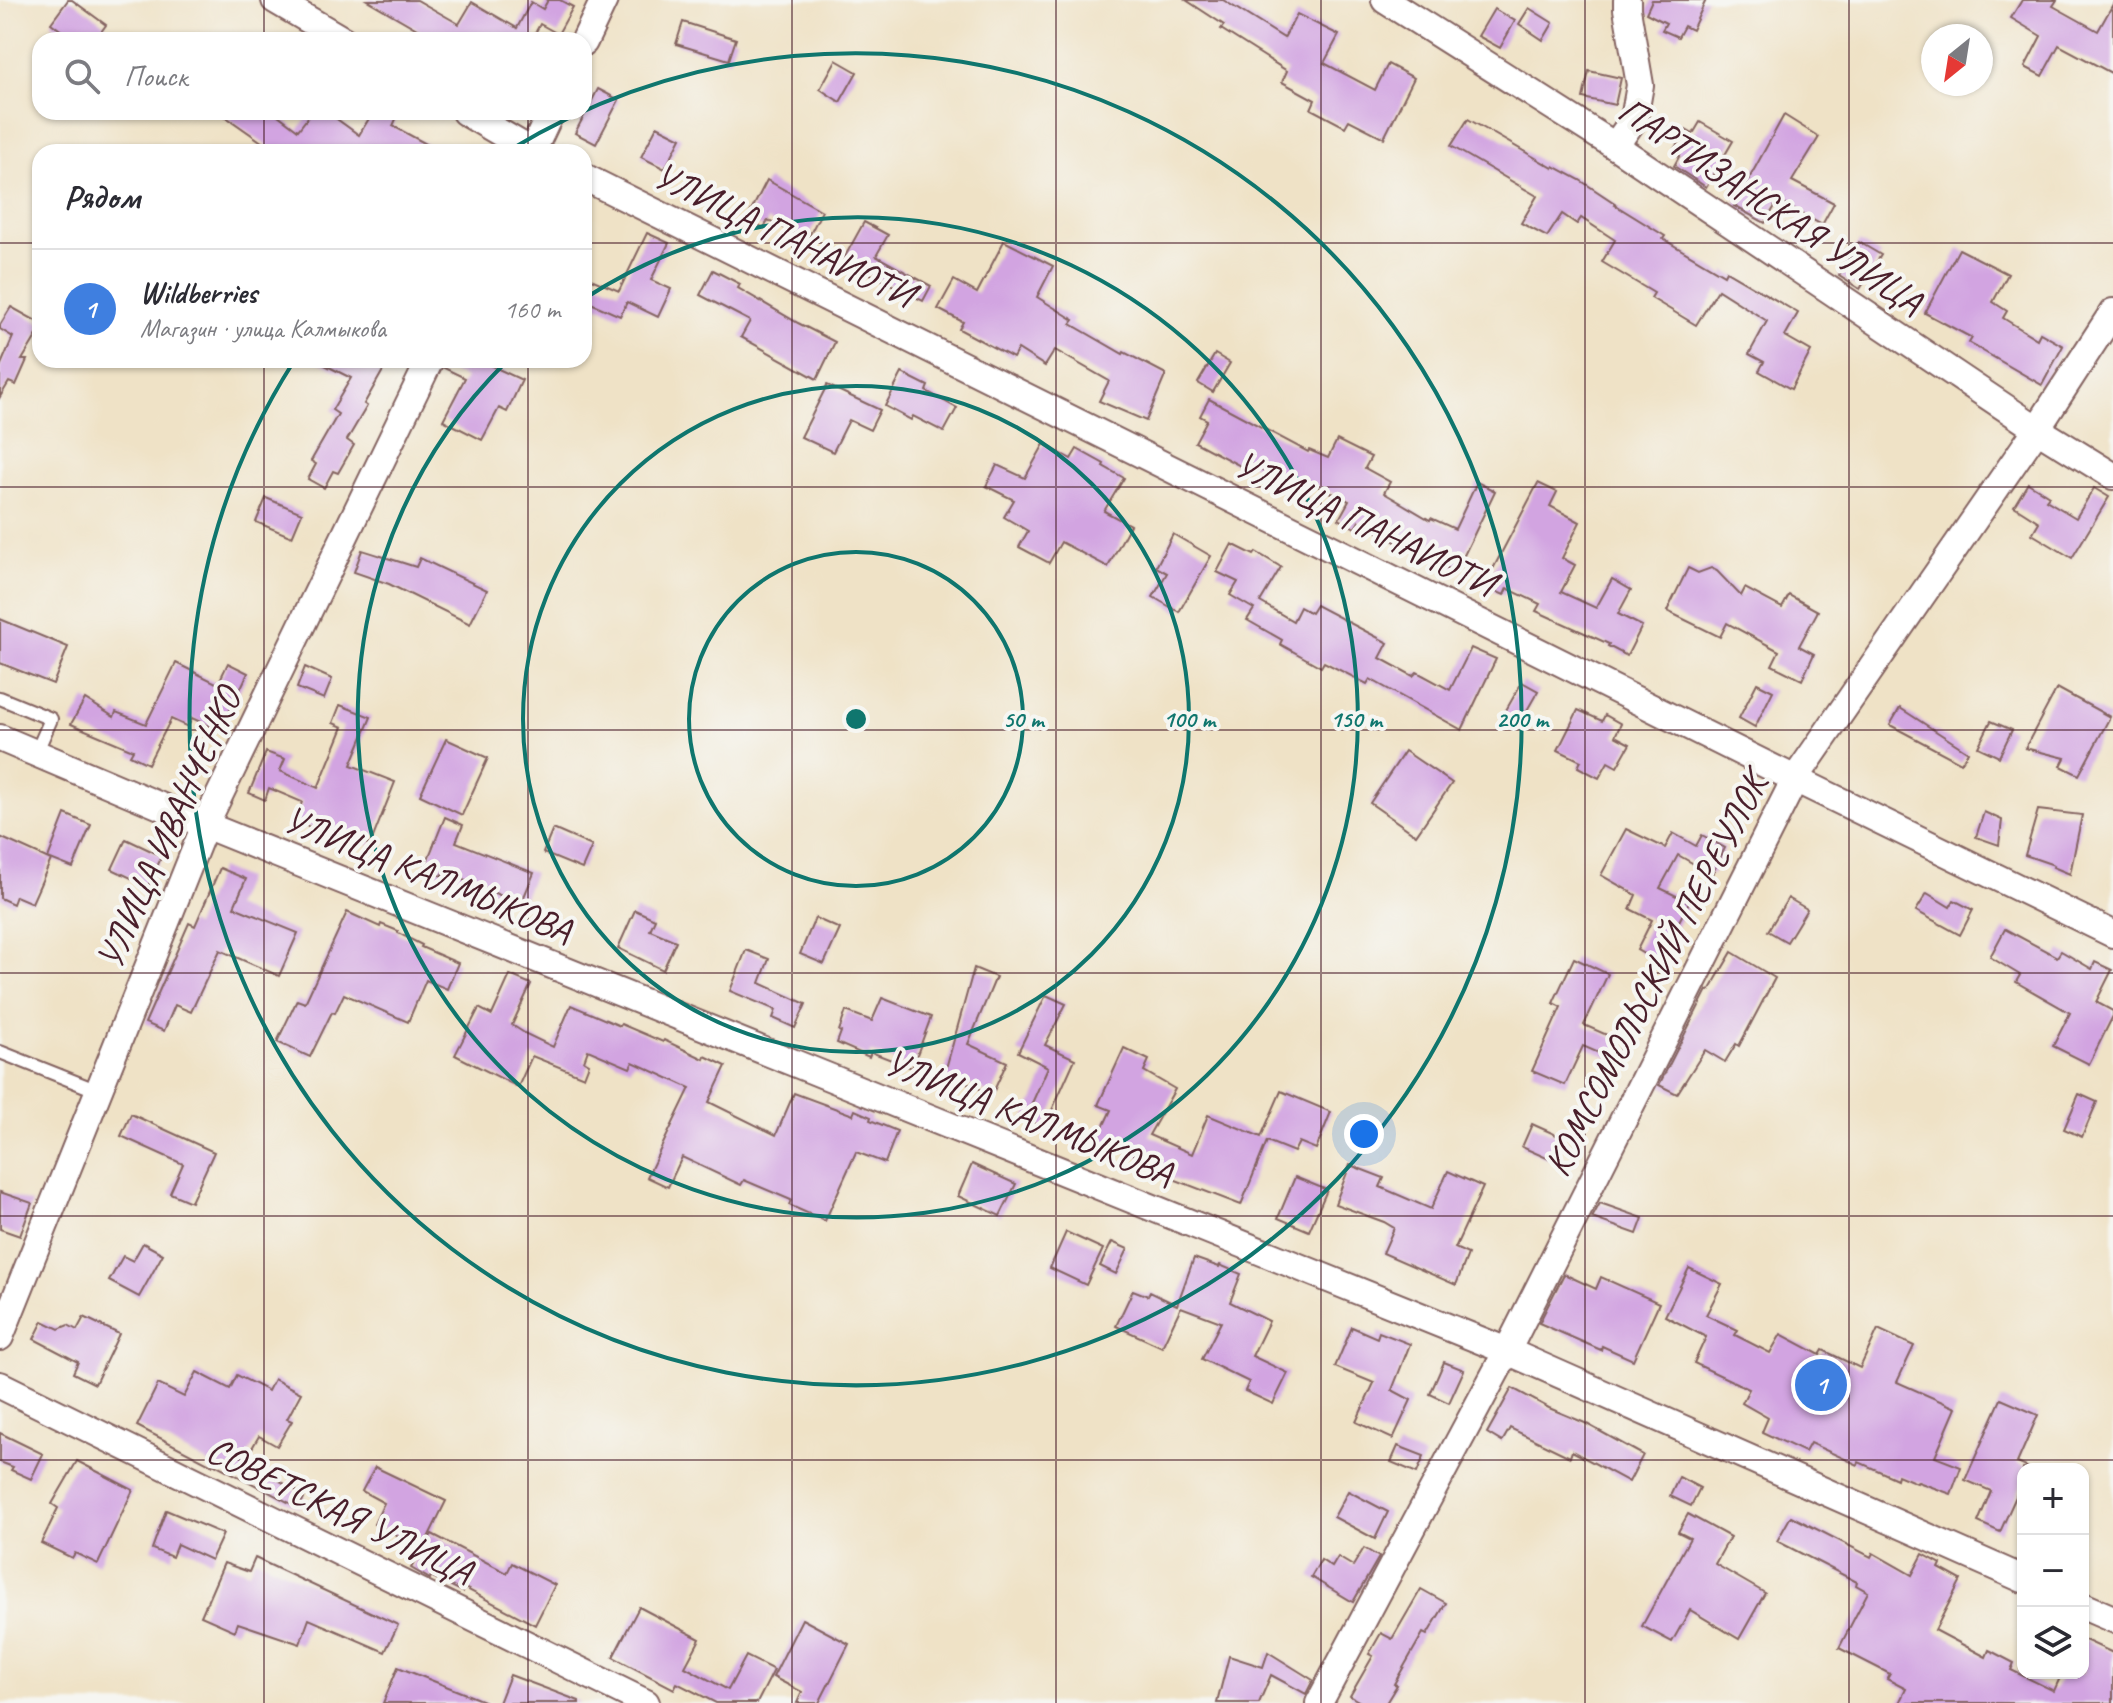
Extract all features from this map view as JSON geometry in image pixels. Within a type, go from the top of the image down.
[{"type":"street","points":[[275,0],[329,32]]},
{"type":"street","points":[[589,32],[604,0]]},
{"type":"street","name":"ПАРТИЗАНСКАЯ УЛИЦА","points":[[1385,0],[1615,146],[2037,429],[2113,476]]},
{"type":"street","points":[[1615,146],[1634,119],[1640,85],[1627,0]]},
{"type":"street","points":[[478,120],[519,144]]},
{"type":"street","points":[[536,144],[547,120]]},
{"type":"street","name":"УЛИЦА ПАНАИОТИ","points":[[592,181],[2113,934]]},
{"type":"street","name":"КОМСОМОЛЬСКИЙ ПЕРЕУЛОК","points":[[1319,1703],[1507,1351],[1795,779],[2037,429],[2113,312]]},
{"type":"street","name":"УЛИЦА ИВАНЧЕНКО","points":[[0,1337],[205,825],[426,368]]},
{"type":"street","name":"УЛИЦА КАЛМЫКОВА","points":[[0,738],[205,825],[1507,1351],[2017,1576]]},
{"type":"street","name":"СОВЕТСКАЯ УЛИЦА","points":[[0,1385],[646,1703]]},
{"type":"street","points":[[2085,1607],[2113,1619]]},
{"type":"lane","points":[[0,698],[51,719],[36,753]]},
{"type":"lane","points":[[0,1052],[98,1091]]},
{"type":"building","points":[[68,0],[72,0],[106,25],[101,32],[63,32],[51,23]]},
{"type":"building","points":[[367,0],[417,0],[459,24],[472,2],[517,28],[531,2],[543,9],[548,0],[560,0],[573,7],[559,32],[540,24],[536,32],[422,32]]},
{"type":"building","points":[[1186,0],[1223,0],[1284,38],[1297,14],[1339,35],[1324,63],[1375,90],[1388,64],[1414,78],[1384,138],[1349,120],[1345,127],[1311,109],[1315,100],[1282,82],[1287,71],[1221,29],[1224,25]]},
{"type":"building","points":[[1652,0],[1706,0],[1692,30],[1684,26],[1678,37],[1662,30],[1666,23],[1646,13]]},
{"type":"building","points":[[2022,0],[2057,0],[2053,6],[2098,31],[2113,4],[2113,74],[2059,45],[2042,76],[2025,67],[2041,36],[2011,18]]},
{"type":"building","points":[[1529,8],[1553,23],[1543,40],[1519,24]]},
{"type":"building","points":[[1494,9],[1515,21],[1500,48],[1478,36]]},
{"type":"building","points":[[683,22],[736,39],[729,60],[676,44]]},
{"type":"building","points":[[836,60],[857,72],[840,102],[820,89]]},
{"type":"building","points":[[1589,71],[1621,78],[1615,105],[1583,98]]},
{"type":"building","points":[[598,89],[619,100],[596,144],[575,133],[582,120],[592,120],[592,100]]},
{"type":"building","points":[[1784,115],[1819,137],[1792,181],[1834,203],[1822,225],[1778,201],[1765,223],[1734,206]]},
{"type":"building","points":[[1468,119],[1580,180],[1665,236],[1663,239],[1724,275],[1726,271],[1798,313],[1785,336],[1811,351],[1791,389],[1759,371],[1764,362],[1749,354],[1767,321],[1718,290],[1696,325],[1651,298],[1654,293],[1602,262],[1615,240],[1581,218],[1577,224],[1562,214],[1547,237],[1521,223],[1537,196],[1451,146]]},
{"type":"building","points":[[230,120],[285,120],[298,130],[306,120],[338,120],[359,135],[368,120],[396,120],[393,126],[426,144],[265,144]]},
{"type":"building","points":[[1700,122],[1733,141],[1706,187],[1674,166],[1680,155],[1673,151],[1686,130],[1693,134]]},
{"type":"building","points":[[657,126],[681,138],[665,169],[641,157]]},
{"type":"building","points":[[767,180],[822,211],[807,240],[768,220],[764,228],[747,219]]},
{"type":"building","points":[[864,222],[888,235],[876,256],[931,286],[923,301],[843,260]]},
{"type":"building","points":[[647,233],[669,243],[651,280],[671,289],[658,317],[627,302],[620,316],[592,304],[592,279],[619,291]]},
{"type":"building","points":[[1004,241],[1053,266],[1037,297],[1074,320],[1071,324],[1166,374],[1146,421],[1099,401],[1109,381],[1055,350],[1045,366],[1018,349],[1013,358],[959,329],[963,322],[938,309],[954,280],[977,293]]},
{"type":"building","points":[[1859,242],[1881,255],[1860,289],[1839,276]]},
{"type":"building","points":[[1959,249],[2008,274],[1993,302],[2007,311],[2003,318],[2037,339],[2040,333],[2063,346],[2042,385],[1969,343],[1972,338],[1925,313]]},
{"type":"building","points":[[713,270],[740,284],[738,288],[835,342],[817,379],[741,337],[750,321],[700,295]]},
{"type":"building","points":[[11,307],[32,319],[32,343],[22,360],[27,360],[16,385],[9,382],[0,397],[0,367],[13,337],[0,329]]},
{"type":"building","points":[[1215,354],[1230,363],[1213,392],[1198,383]]},
{"type":"building","points":[[331,368],[384,368],[347,440],[354,445],[338,473],[333,471],[324,488],[308,479],[316,464],[311,461],[338,414],[332,410],[351,378]]},
{"type":"building","points":[[444,368],[496,368],[522,380],[507,412],[499,408],[482,440],[443,420],[465,378]]},
{"type":"building","points":[[902,373],[928,386],[926,391],[957,408],[944,432],[885,406]]},
{"type":"building","points":[[827,385],[880,410],[870,430],[849,420],[833,452],[801,437]]},
{"type":"building","points":[[1209,399],[1308,452],[1328,458],[1337,440],[1371,457],[1365,468],[1390,482],[1384,493],[1430,520],[1455,529],[1477,482],[1495,491],[1456,572],[1359,521],[1355,528],[1339,519],[1349,501],[1313,484],[1307,497],[1284,487],[1286,482],[1247,462],[1244,468],[1195,442],[1207,420],[1200,416]]},
{"type":"building","points":[[1044,444],[1071,459],[1077,449],[1124,478],[1104,511],[1130,525],[1108,567],[1061,542],[1049,563],[1019,547],[1028,531],[1004,517],[1014,500],[986,486],[997,465],[1025,478]]},
{"type":"building","points":[[1538,483],[1557,492],[1550,506],[1580,522],[1562,558],[1575,565],[1561,592],[1596,608],[1612,579],[1631,590],[1618,614],[1642,626],[1627,656],[1609,644],[1536,611],[1540,604],[1507,588],[1504,595],[1484,586]]},
{"type":"building","points":[[2028,483],[2049,496],[2046,500],[2076,518],[2094,488],[2109,497],[2072,558],[2032,534],[2039,522],[2014,506]]},
{"type":"building","points":[[266,498],[302,513],[292,537],[256,522]]},
{"type":"building","points":[[1173,534],[1211,556],[1179,612],[1153,597],[1167,573],[1156,567]]},
{"type":"building","points":[[1232,544],[1254,555],[1256,552],[1281,567],[1260,602],[1293,621],[1300,607],[1311,613],[1316,605],[1388,643],[1380,658],[1413,676],[1417,672],[1450,690],[1471,648],[1496,659],[1462,730],[1370,679],[1367,684],[1324,662],[1321,667],[1280,644],[1282,640],[1247,620],[1254,609],[1230,595],[1238,582],[1217,572]]},
{"type":"building","points":[[362,550],[416,567],[420,558],[487,590],[470,624],[389,584],[354,572]]},
{"type":"building","points":[[1688,568],[1698,573],[1711,568],[1717,571],[1741,596],[1745,588],[1782,608],[1789,595],[1818,611],[1799,646],[1814,654],[1802,680],[1772,665],[1779,651],[1727,623],[1720,637],[1667,611]]},
{"type":"building","points":[[0,619],[68,647],[53,684],[0,663]]},
{"type":"building","points":[[176,663],[218,684],[228,663],[248,673],[220,731],[192,718],[188,727],[171,719],[148,764],[130,755],[133,750],[71,724],[85,699],[114,717],[116,712],[146,724]]},
{"type":"building","points":[[305,667],[332,679],[324,699],[297,688]]},
{"type":"building","points":[[1522,682],[1538,691],[1517,728],[1501,719]]},
{"type":"building","points":[[1757,683],[1773,691],[1755,727],[1739,718]]},
{"type":"building","points":[[2057,688],[2110,717],[2079,775],[2061,766],[2065,758],[2025,748]]},
{"type":"building","points":[[340,705],[371,717],[351,765],[395,782],[370,845],[326,827],[324,833],[295,821],[302,802],[269,788],[265,800],[249,793],[266,752],[285,759],[280,771],[318,788],[343,727],[333,723]]},
{"type":"building","points":[[1900,708],[1968,752],[1961,763],[1890,725]]},
{"type":"building","points":[[1578,710],[1602,721],[1605,715],[1621,724],[1615,736],[1630,744],[1617,767],[1608,762],[1599,778],[1578,767],[1581,761],[1558,750]]},
{"type":"building","points":[[1991,721],[2012,730],[1999,757],[1978,747]]},
{"type":"building","points":[[446,739],[488,758],[462,815],[420,795]]},
{"type":"building","points":[[1405,751],[1452,783],[1416,835],[1370,803]]},
{"type":"building","points":[[2038,810],[2082,815],[2070,874],[2025,855]]},
{"type":"building","points":[[1984,812],[2002,820],[1999,845],[1976,837]]},
{"type":"building","points":[[65,814],[91,825],[73,868],[48,858]]},
{"type":"building","points":[[445,817],[463,825],[456,842],[534,873],[521,904],[444,872],[442,876],[424,869]]},
{"type":"building","points":[[553,829],[592,846],[582,869],[543,853]]},
{"type":"building","points":[[1626,829],[1665,848],[1673,833],[1696,846],[1702,835],[1725,848],[1712,874],[1678,855],[1660,888],[1689,902],[1658,962],[1637,950],[1652,920],[1630,909],[1636,895],[1601,875]]},
{"type":"building","points":[[0,837],[51,860],[32,903],[16,896],[13,904],[0,898]]},
{"type":"building","points":[[126,839],[162,856],[148,886],[112,869]]},
{"type":"building","points":[[220,868],[246,879],[234,907],[298,933],[279,976],[220,950],[191,1012],[175,1005],[164,1031],[145,1023],[189,923],[195,926]]},
{"type":"building","points":[[1927,893],[1950,907],[1954,900],[1973,910],[1960,935],[1916,911]]},
{"type":"building","points":[[1788,898],[1807,909],[1787,942],[1768,931]]},
{"type":"building","points":[[635,910],[655,919],[650,930],[676,941],[663,970],[618,948]]},
{"type":"building","points":[[347,912],[380,927],[381,924],[398,931],[421,947],[458,963],[447,989],[426,980],[408,1022],[344,994],[310,1057],[277,1042],[297,1000],[305,1003]]},
{"type":"building","points":[[815,918],[840,929],[824,964],[800,954]]},
{"type":"building","points":[[2005,929],[2057,957],[2061,951],[2092,969],[2095,962],[2112,970],[2096,1002],[2113,1011],[2113,1016],[2089,1064],[2053,1046],[2070,1013],[2016,982],[2020,975],[1990,957]]},
{"type":"building","points":[[746,950],[769,959],[760,983],[806,1004],[795,1028],[773,1018],[776,1010],[730,991]]},
{"type":"building","points":[[1732,952],[1775,978],[1739,1046],[1736,1044],[1725,1062],[1705,1050],[1677,1094],[1659,1085],[1707,990]]},
{"type":"building","points":[[1574,958],[1608,974],[1584,1025],[1623,1042],[1615,1060],[1583,1046],[1565,1085],[1532,1071],[1561,1007],[1553,1003]]},
{"type":"building","points":[[974,968],[996,977],[968,1044],[1007,1062],[992,1095],[961,1080],[960,1084],[943,1079]]},
{"type":"building","points":[[510,975],[531,984],[512,1025],[526,1034],[553,1047],[571,1005],[726,1066],[709,1102],[776,1135],[794,1093],[853,1115],[855,1110],[871,1117],[870,1120],[897,1131],[885,1163],[856,1152],[825,1221],[789,1205],[791,1200],[744,1180],[741,1185],[682,1157],[668,1187],[647,1177],[690,1088],[633,1062],[630,1068],[588,1050],[584,1061],[589,1064],[584,1077],[532,1056],[518,1087],[455,1055],[479,1008],[492,1015]]},
{"type":"building","points":[[1046,995],[1066,1004],[1045,1045],[1075,1059],[1044,1128],[1025,1119],[1048,1067],[1018,1052]]},
{"type":"building","points":[[882,998],[931,1017],[912,1068],[871,1052],[869,1057],[837,1043],[846,1011],[872,1021]]},
{"type":"building","points":[[1124,1048],[1149,1060],[1144,1071],[1175,1089],[1149,1135],[1192,1154],[1208,1115],[1261,1137],[1281,1091],[1331,1112],[1316,1149],[1299,1142],[1294,1152],[1267,1141],[1241,1205],[1155,1172],[1159,1164],[1097,1140],[1111,1110],[1098,1105]]},
{"type":"building","points":[[2079,1094],[2097,1102],[2082,1137],[2064,1129]]},
{"type":"building","points":[[131,1114],[214,1152],[191,1202],[170,1193],[183,1164],[121,1136]]},
{"type":"building","points":[[1532,1124],[1561,1137],[1551,1160],[1522,1147]]},
{"type":"building","points":[[972,1164],[1016,1184],[1000,1216],[958,1196]]},
{"type":"building","points":[[1350,1165],[1384,1178],[1380,1187],[1431,1209],[1448,1171],[1483,1187],[1455,1248],[1468,1254],[1456,1285],[1383,1253],[1394,1228],[1335,1204]]},
{"type":"building","points":[[1295,1177],[1327,1190],[1309,1231],[1278,1218]]},
{"type":"building","points":[[0,1192],[32,1203],[20,1236],[0,1229]]},
{"type":"building","points":[[1600,1203],[1643,1218],[1637,1234],[1592,1218]]},
{"type":"building","points":[[1066,1232],[1103,1249],[1086,1285],[1050,1268]]},
{"type":"building","points":[[1112,1242],[1128,1249],[1116,1274],[1100,1266]]},
{"type":"building","points":[[143,1243],[163,1254],[139,1297],[109,1281],[123,1256],[133,1261]]},
{"type":"building","points":[[1194,1258],[1241,1274],[1230,1302],[1269,1321],[1252,1356],[1288,1373],[1273,1404],[1245,1391],[1249,1382],[1202,1359],[1221,1322],[1181,1307],[1162,1347],[1116,1326],[1133,1290],[1148,1296],[1150,1292],[1177,1305]]},
{"type":"building","points":[[1689,1268],[1722,1284],[1706,1315],[1738,1330],[1735,1335],[1770,1353],[1781,1334],[1820,1355],[1823,1350],[1860,1368],[1878,1329],[1914,1346],[1897,1382],[1956,1408],[1935,1457],[1961,1467],[1951,1494],[1898,1475],[1897,1479],[1859,1462],[1858,1465],[1810,1443],[1805,1452],[1762,1432],[1768,1418],[1742,1403],[1749,1389],[1694,1363],[1706,1337],[1665,1316]]},
{"type":"building","points":[[1564,1274],[1596,1289],[1601,1277],[1659,1303],[1633,1360],[1602,1346],[1601,1350],[1539,1323]]},
{"type":"building","points":[[84,1317],[119,1334],[95,1384],[73,1373],[78,1362],[34,1339],[43,1321],[59,1329],[68,1325],[77,1330]]},
{"type":"building","points":[[1352,1327],[1377,1338],[1379,1332],[1410,1344],[1392,1390],[1411,1400],[1393,1439],[1356,1422],[1374,1383],[1335,1367]]},
{"type":"building","points":[[1444,1362],[1464,1370],[1449,1403],[1430,1394]]},
{"type":"building","points":[[197,1372],[230,1389],[237,1375],[268,1391],[274,1379],[301,1393],[287,1419],[292,1421],[277,1446],[259,1436],[245,1460],[305,1496],[299,1508],[137,1426],[158,1384],[184,1397]]},
{"type":"building","points":[[1512,1388],[1643,1455],[1629,1482],[1572,1451],[1570,1457],[1510,1428],[1502,1442],[1487,1433]]},
{"type":"building","points":[[2001,1399],[2038,1415],[2017,1463],[2017,1494],[2000,1532],[1978,1522],[1991,1491],[1965,1480]]},
{"type":"building","points":[[0,1433],[43,1454],[31,1479],[0,1462]]},
{"type":"building","points":[[1398,1446],[1424,1456],[1417,1473],[1391,1462]]},
{"type":"building","points":[[77,1461],[133,1490],[98,1564],[75,1553],[72,1558],[41,1543],[58,1508],[52,1504]]},
{"type":"building","points":[[375,1467],[446,1501],[423,1548],[374,1524],[384,1503],[362,1491]]},
{"type":"building","points":[[1679,1477],[1700,1488],[1691,1506],[1670,1496]]},
{"type":"building","points":[[1348,1491],[1388,1512],[1375,1539],[1334,1517]]},
{"type":"building","points":[[166,1510],[223,1534],[211,1560],[177,1544],[172,1557],[152,1549]]},
{"type":"building","points":[[1688,1514],[1730,1537],[1715,1564],[1765,1593],[1739,1639],[1690,1610],[1672,1642],[1642,1626],[1690,1538],[1678,1532]]},
{"type":"building","points":[[1791,1516],[1871,1557],[1873,1553],[1912,1575],[1923,1554],[1941,1564],[1939,1568],[1961,1580],[1935,1630],[1986,1657],[1989,1650],[2014,1663],[2011,1670],[2017,1673],[2017,1679],[2029,1679],[2054,1691],[2059,1679],[2089,1679],[2089,1642],[2113,1653],[2113,1703],[1899,1703],[1906,1689],[1887,1679],[1890,1674],[1839,1648],[1868,1592],[1856,1585],[1857,1582],[1777,1541]]},
{"type":"building","points":[[432,1534],[507,1573],[512,1563],[555,1585],[535,1625],[465,1588],[463,1592],[411,1568]]},
{"type":"building","points":[[1364,1548],[1379,1557],[1353,1602],[1311,1577],[1321,1560],[1332,1567],[1338,1557],[1353,1566]]},
{"type":"building","points":[[255,1558],[398,1625],[385,1652],[309,1619],[300,1644],[238,1623],[235,1631],[201,1616],[224,1563],[249,1572]]},
{"type":"building","points":[[1421,1589],[1446,1603],[1427,1635],[1423,1633],[1386,1703],[1362,1703],[1350,1696],[1373,1656],[1369,1654],[1381,1633],[1392,1639]]},
{"type":"building","points":[[639,1607],[700,1639],[685,1667],[728,1690],[746,1656],[774,1670],[757,1703],[716,1703],[677,1683],[674,1689],[613,1657]]},
{"type":"building","points":[[802,1619],[849,1644],[819,1703],[797,1703],[802,1692],[773,1677]]},
{"type":"building","points":[[1268,1652],[1313,1680],[1306,1694],[1271,1675],[1259,1703],[1217,1703],[1229,1656],[1263,1667]]},
{"type":"building","points":[[398,1667],[486,1702],[486,1703],[383,1703]]},
{"type":"building","points":[[510,1675],[579,1701],[579,1703],[499,1703]]},
{"type":"place","name":"Wildberries","points":[[1821,1385]]}]
